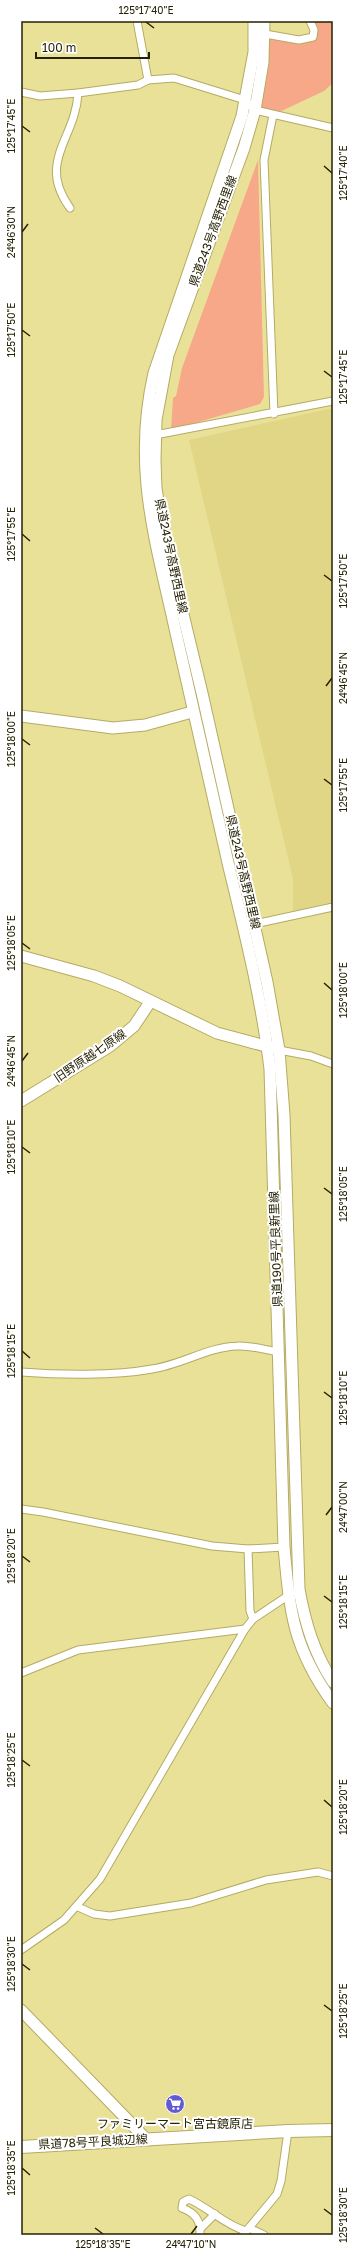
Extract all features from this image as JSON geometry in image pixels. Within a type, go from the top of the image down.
[{"type":"main road","name":"県道243号高野西里線","points":[[254,21],[254,52],[246,100],[228,161],[159,353],[146,416],[144,462],[146,492],[192,712],[244,929],[267,1047]]},
{"type":"main road","name":"県道243号高野西里線","points":[[264,21],[265,34],[255,110],[244,148],[168,356],[160,389],[155,435],[156,488],[162,527],[267,982],[279,1050]]},
{"type":"main road","points":[[21,716],[113,728],[145,725],[192,712]]},
{"type":"main road","points":[[21,956],[94,976],[120,986],[216,1033],[279,1050]]},
{"type":"main road","name":"旧野原越七原線","points":[[21,1100],[110,1046],[134,1026],[150,1002]]},
{"type":"main road","name":"県道190号平良新里線","points":[[267,1047],[270,1070],[284,1547],[288,1595],[296,1635],[307,1662],[333,1703]]},
{"type":"main road","name":"県道190号平良新里線","points":[[279,1050],[284,1115],[299,1589],[309,1635],[321,1664],[333,1682]]},
{"type":"main road","points":[[21,2010],[146,2139]]},
{"type":"main road","name":"県道78号平良城辺線","points":[[21,2147],[288,2131],[333,2130]]},
{"type":"street","points":[[137,21],[148,80]]},
{"type":"street","points":[[265,34],[299,40],[313,37],[314,30],[310,21]]},
{"type":"street","points":[[21,92],[40,96],[78,93],[138,85],[148,80],[174,78],[246,100],[255,110],[333,128]]},
{"type":"street","points":[[70,208],[60,195],[55,174],[65,135],[74,120],[78,93]]},
{"type":"street","points":[[273,115],[264,160],[274,414]]},
{"type":"street","points":[[155,435],[274,414],[333,401]]},
{"type":"street","points":[[254,924],[333,907]]},
{"type":"street","points":[[279,1050],[310,1056],[333,1064]]},
{"type":"street","points":[[21,1372],[96,1373],[151,1370],[176,1364],[215,1350],[237,1346],[279,1352]]},
{"type":"street","points":[[21,1509],[43,1512],[212,1546],[248,1549],[284,1547]]},
{"type":"street","points":[[248,1549],[250,1611],[253,1619]]},
{"type":"street","points":[[21,1950],[64,1920],[78,1907],[100,1879],[245,1629],[253,1619],[299,1589]]},
{"type":"street","points":[[21,1673],[78,1650],[245,1629]]},
{"type":"street","points":[[78,1907],[94,1914],[110,1916],[191,1903],[266,1880],[318,1872],[333,1876]]},
{"type":"street","points":[[246,2231],[277,2194],[281,2181],[288,2131]]},
{"type":"street","points":[[200,2232],[194,2214],[182,2208],[183,2202],[189,2199],[215,2214],[232,2227],[264,2235]]},
{"type":"street","points":[[200,2232],[215,2214]]},
{"type":"shaded area","points":[[310,21],[333,21],[333,83],[324,91],[273,115],[255,110],[265,34],[280,37],[313,37]]},
{"type":"shaded area","points":[[258,160],[264,397],[260,404],[171,430],[173,398],[176,396],[182,368]]},
{"type":"shaded area","points":[[333,408],[333,902],[293,911],[293,879],[189,440]]},
{"type":"place","name":"ファミリーマート宮古鏡原店","points":[[175,2104]]}]
